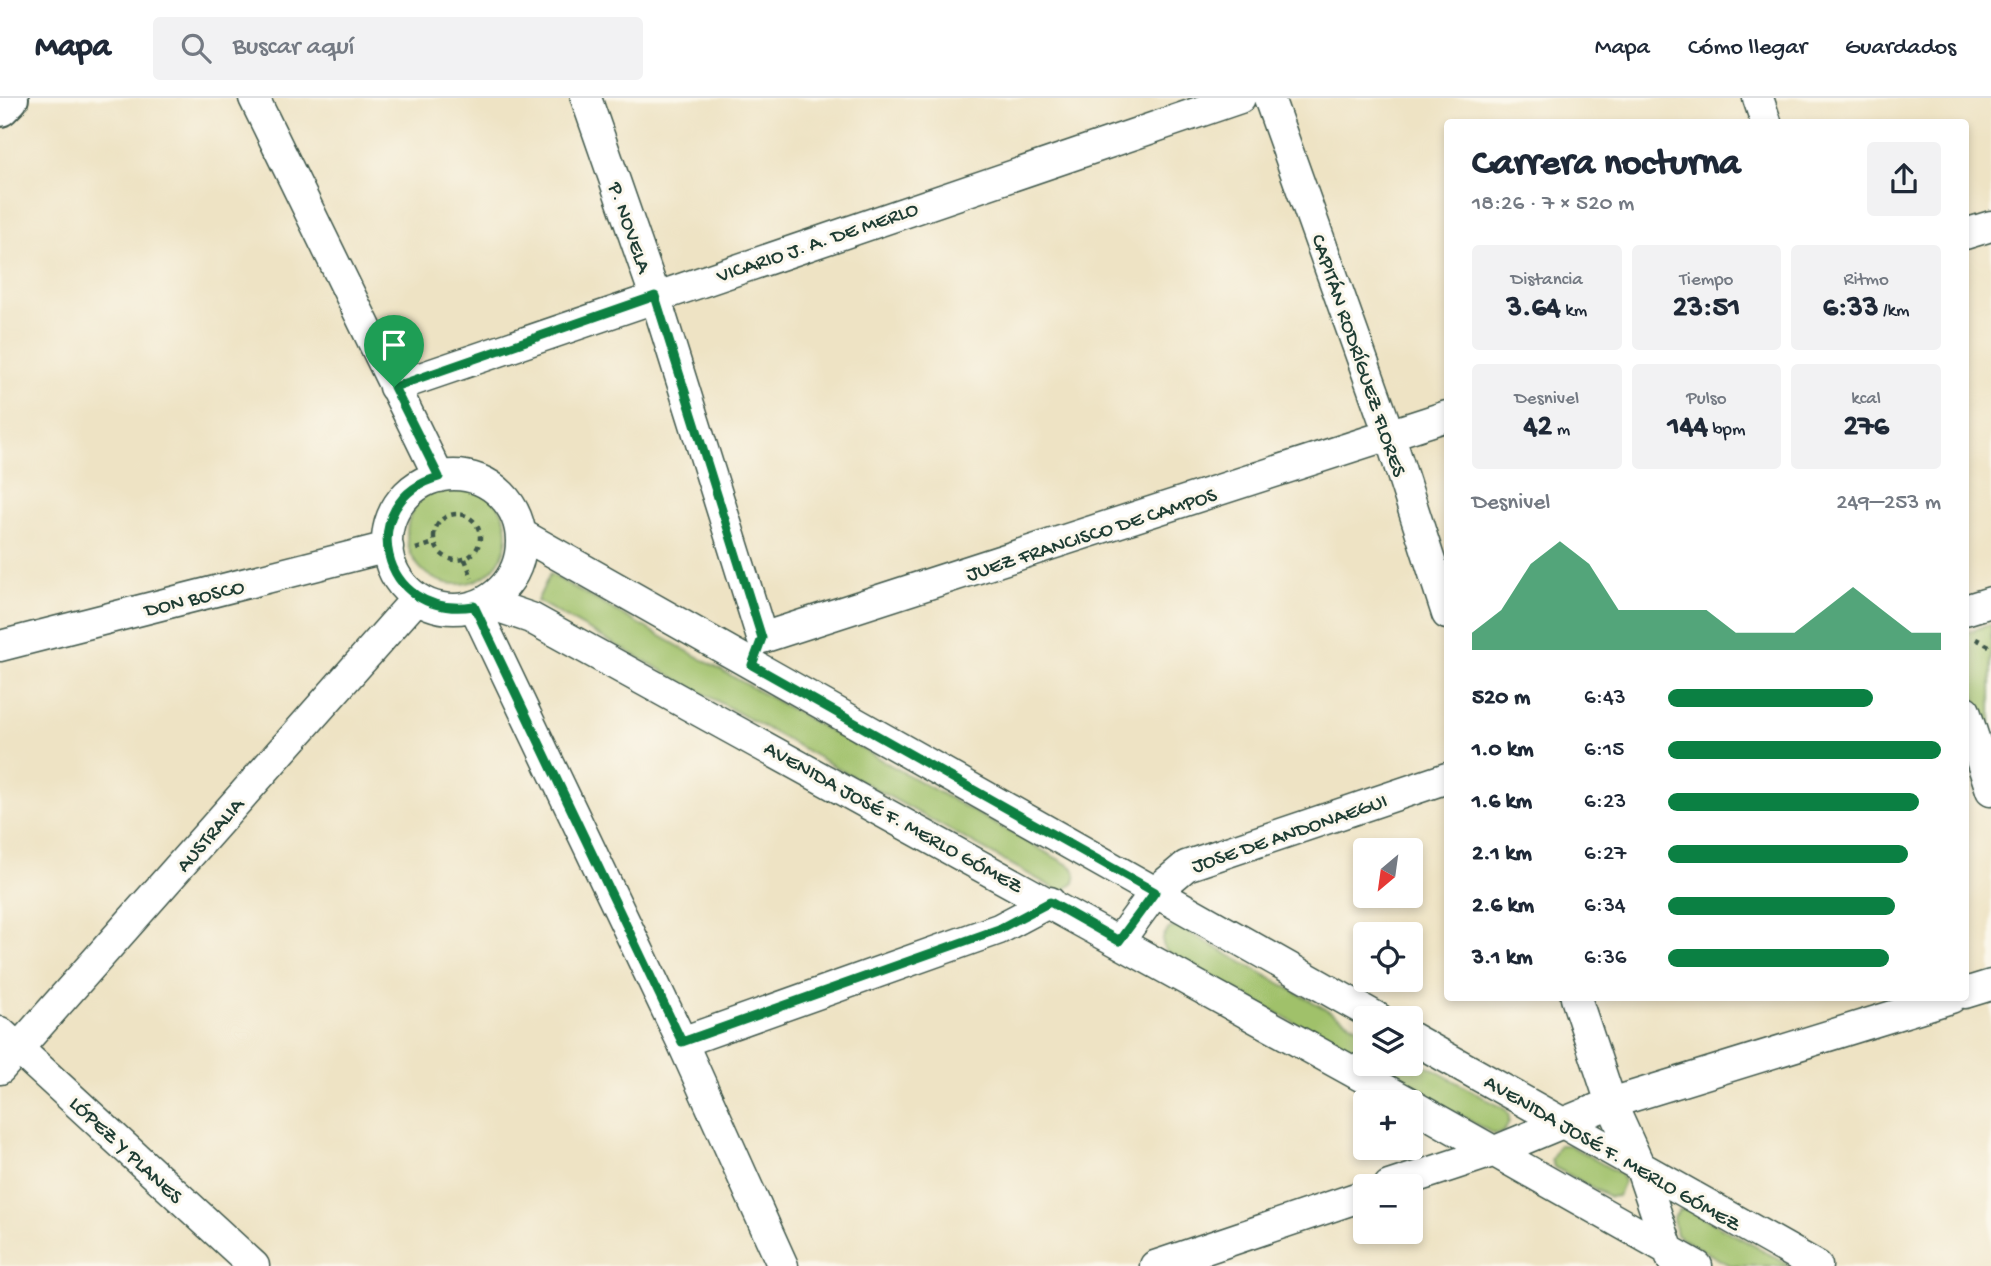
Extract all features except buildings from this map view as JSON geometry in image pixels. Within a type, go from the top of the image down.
[{"type":"main road","points":[[0,107],[9,98]]},
{"type":"street","points":[[254,98],[439,477]]},
{"type":"street","name":"P. NOVELA","points":[[586,98],[655,296],[757,652]]},
{"type":"street","name":"VICARIO J. A. DE MERLO","points":[[394,387],[1240,98]]},
{"type":"street","name":"CAPITÁN RODRÍGUEZ FLORES","points":[[1269,98],[1390,437],[1444,605]]},
{"type":"street","points":[[1758,98],[1765,119]]},
{"type":"street","points":[[1969,233],[1991,226]]},
{"type":"street","name":"JUEZ FRANCISCO DE CAMPOS","points":[[757,652],[1444,417]]},
{"type":"street","points":[[458,475],[493,487],[516,515],[521,534],[521,555],[514,574],[501,591],[479,604],[454,609],[435,607],[417,598],[395,574],[388,547],[388,530],[402,499],[415,488],[439,477],[458,475]]},
{"type":"street","points":[[521,534],[757,652],[1155,892],[1357,1006]]},
{"type":"street","name":"DON BOSCO","points":[[0,646],[388,547]]},
{"type":"street","name":"AUSTRALIA","points":[[6,1050],[417,598]]},
{"type":"street","points":[[1969,609],[1991,602]]},
{"type":"street","points":[[479,604],[783,1266]]},
{"type":"street","name":"AVENIDA JOSÉ F. MERLO GÓMEZ","points":[[479,604],[531,618],[1050,902],[1386,1090]]},
{"type":"street","points":[[1969,723],[1991,790]]},
{"type":"street","name":"JOSE DE ANDONAEGUI","points":[[1119,941],[1155,892],[1186,866],[1444,779]]},
{"type":"street","points":[[682,1042],[999,929],[1050,902]]},
{"type":"street","points":[[1969,992],[1991,985]]},
{"type":"street","points":[[1577,1001],[1611,1103],[1641,1169],[1671,1258]]},
{"type":"street","points":[[1423,1175],[1494,1151],[1611,1103],[1941,1001]]},
{"type":"street","name":"AVENIDA JOSÉ F. MERLO GÓMEZ","points":[[1423,1044],[1817,1266]]},
{"type":"street","name":"LÓPEZ Y PLANES","points":[[6,1050],[254,1266]]},
{"type":"street","name":"AVENIDA JOSÉ F. MERLO GÓMEZ","points":[[1423,1111],[1671,1258],[1697,1266]]},
{"type":"street","points":[[1155,1266],[1353,1199]]},
{"type":"path","points":[[455,513],[472,520],[480,535],[477,550],[455,560],[438,551],[433,532],[438,523],[455,513]]},
{"type":"green space","points":[[457,484],[476,487],[493,498],[504,515],[507,534],[504,553],[493,570],[476,581],[457,584],[438,581],[421,570],[410,553],[407,534],[410,515],[421,498],[438,487]]},
{"type":"green space","points":[[550,574],[1072,867],[1076,874],[1074,883],[1061,892],[537,601]]},
{"type":"green space","points":[[1991,624],[1991,742],[1969,681],[1969,632]]},
{"type":"green space","points":[[1179,927],[1353,1024],[1353,1055],[1166,951],[1163,941],[1170,928]]},
{"type":"green space","points":[[1423,1064],[1506,1110],[1508,1125],[1502,1133],[1494,1134],[1423,1095],[1423,1090],[1415,1090],[1390,1076],[1423,1076]]},
{"type":"green space","points":[[1559,1145],[1569,1145],[1620,1174],[1624,1181],[1618,1196],[1610,1197],[1554,1167],[1551,1160]]},
{"type":"green space","points":[[1688,1209],[1791,1266],[1731,1266],[1676,1235],[1673,1218],[1680,1210]]},
{"type":"route","points":[[655,296],[762,638],[752,665],[1155,892],[1119,941],[1050,902],[999,929],[682,1042],[474,606],[454,609],[435,607],[417,598],[404,587],[395,574],[388,547],[388,530],[393,514],[402,499],[415,488],[439,477],[394,387],[655,296]]}]
